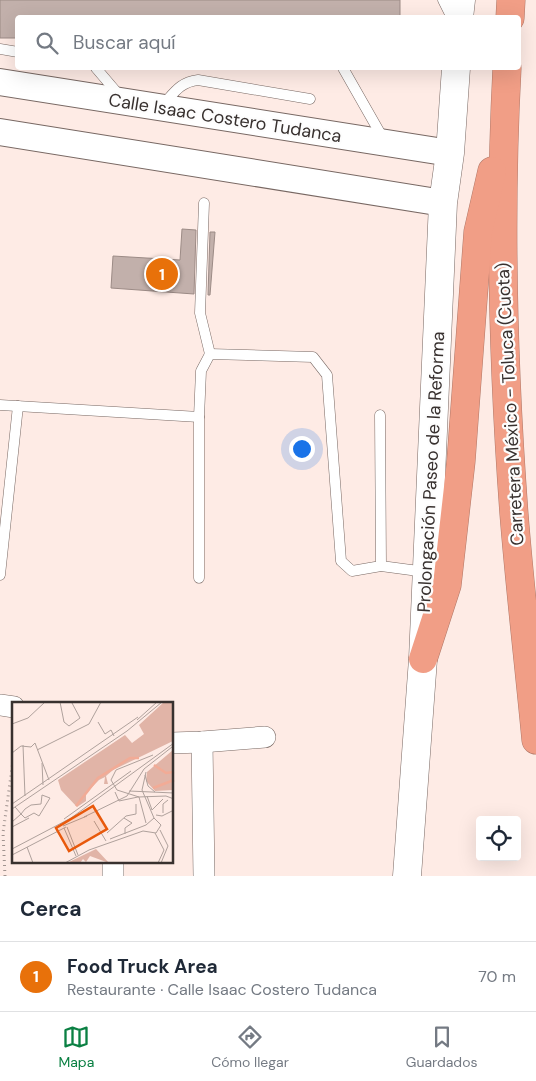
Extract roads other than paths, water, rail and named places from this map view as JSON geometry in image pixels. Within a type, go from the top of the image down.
[{"type":"highway","points":[[510,15],[512,0]]},
{"type":"highway","name":"Carretera México - Toluca (Cuota)","points":[[507,70],[504,116],[502,251],[508,425],[514,516],[536,740]]},
{"type":"highway","points":[[423,659],[447,586],[461,461],[478,232],[504,116]]},
{"type":"main road","points":[[459,15],[461,0]]},
{"type":"main road","name":"Prolongación Paseo de la Reforma","points":[[407,876],[423,659],[443,203],[450,153],[456,70]]},
{"type":"street","name":"Calle Isaac Costero Tudanca","points":[[0,82],[450,153]]},
{"type":"street","points":[[0,132],[443,203]]},
{"type":"street","points":[[174,743],[265,737]]},
{"type":"street","points":[[202,742],[204,876]]},
{"type":"lane","points":[[443,0],[450,15]]},
{"type":"lane","points":[[0,49],[15,52]]},
{"type":"lane","points":[[98,70],[125,102]]},
{"type":"lane","points":[[344,70],[386,143]]},
{"type":"lane","points":[[161,108],[180,86],[189,81],[198,80],[310,99]]},
{"type":"lane","points":[[199,578],[199,417],[201,371],[210,354],[200,313],[204,203]]},
{"type":"lane","points":[[210,354],[313,357],[327,374],[341,561],[352,571],[381,566],[427,572]]},
{"type":"lane","points":[[0,405],[199,417]]},
{"type":"lane","points":[[0,574],[18,406]]},
{"type":"lane","points":[[380,415],[381,566]]},
{"type":"place","name":"Food Truck Area","points":[[162,274]]}]
